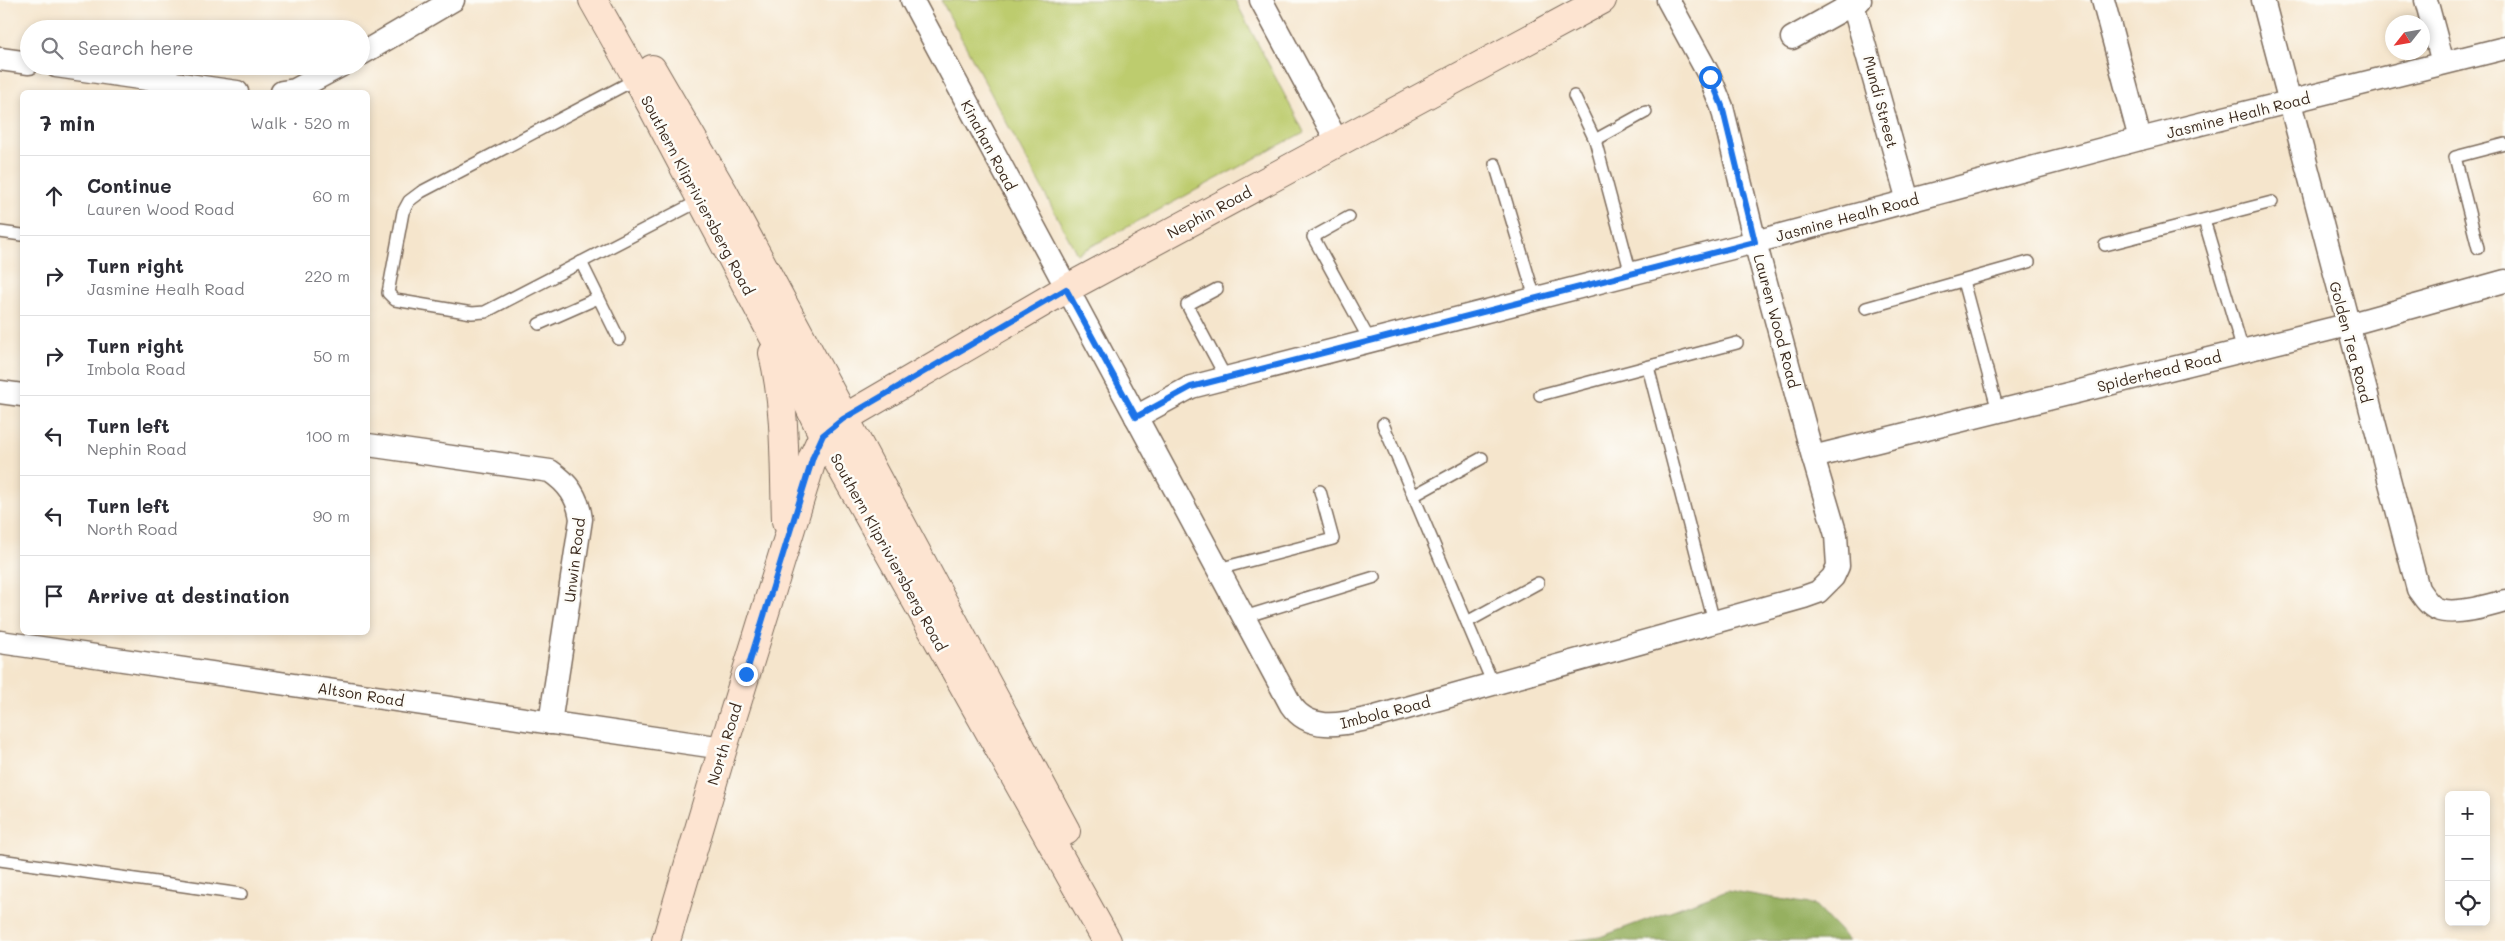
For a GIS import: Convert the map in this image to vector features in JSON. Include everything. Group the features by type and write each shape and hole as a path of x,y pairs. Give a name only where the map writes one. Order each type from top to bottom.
{"main road":[{"name":"Southern Klipriviersberg Road","path":"593,0 724,193 833,427 987,707 1107,941"},
{"name":"Southern Klipriviersberg Road","path":"615,0 645,74 701,200 799,385 833,427"},
{"name":"Nephin Road","path":"833,427 1066,289 1602,0"},
{"path":"761,314 770,340 782,402 787,538"},
{"name":"North Road","path":"666,941 723,748 813,457 833,427"},
{"name":"Southern Klipriviersberg Road","path":"987,707 1126,941"}],"street":[{"path":"370,49 453,0"},
{"name":"Kinahan Road","path":"912,0 1066,289"},
{"path":"1261,0 1338,143"},
{"name":"Lauren Wood Road","path":"1668,0 1717,91 1755,242 1813,457 1836,534"},
{"path":"2104,0 2140,139"},
{"name":"Golden Tea Road","path":"2263,0 2346,325 2418,589 2427,602 2438,610 2476,609 2505,601"},
{"path":"2426,0 2443,63"},
{"path":"1792,38 1857,2"},
{"name":"Mundi Street","path":"1857,2 1908,201"},
{"name":"Jasmine Healh Road","path":"1136,417 1191,387 1755,242 2140,139 2505,48"},
{"path":"0,59 20,62"},
{"path":"119,75 223,90"},
{"path":"295,90 323,75"},
{"name":"Spiderhead Road","path":"1813,457 2346,325 2505,281"},
{"name":"Imbola Road","path":"1066,289 1291,705 1299,714 1313,722 1336,726 1493,684 1818,592 1833,577 1838,566 1836,534"},
{"path":"0,392 20,395"},
{"name":"Unwin Road","path":"370,445 550,471 562,479 572,491 580,506 582,519 550,723"},
{"name":"Altson Road","path":"0,642 723,748"}],"lane":[{"path":"645,74 421,192 409,201 403,212 388,293 395,300 472,313 485,312 701,200"},
{"path":"1574,96 1595,140 1631,274"},
{"path":"1595,140 1646,112"},
{"path":"2478,248 2455,157 2505,144"},
{"path":"1495,164 1535,298"},
{"path":"2105,245 2272,202"},
{"path":"1349,217 1314,236 1370,341"},
{"path":"2204,220 2243,351"},
{"path":"0,232 20,235"},
{"path":"580,262 619,339"},
{"path":"1866,308 2029,262"},
{"path":"1963,280 1998,411"},
{"path":"1217,289 1187,305 1226,378"},
{"path":"540,324 598,298"},
{"path":"1540,395 1737,343"},
{"path":"1648,367 1714,622"},
{"path":"1383,424 1493,684"},
{"path":"1413,496 1482,458"},
{"path":"1218,569 1333,539 1320,491"},
{"path":"1244,617 1375,577"},
{"path":"1467,622 1538,583"},
{"path":"0,860 241,894"}],"green space":[{"path":"941,0 1235,0 1304,132 1077,254"},
{"path":"1727,890 1815,905 1849,941 1570,941 1600,937"}],"route":[{"path":"746,674 813,457 823,435 843,419 1066,289 1136,417 1191,387 1755,242 1722,106 1710,77"}]}
